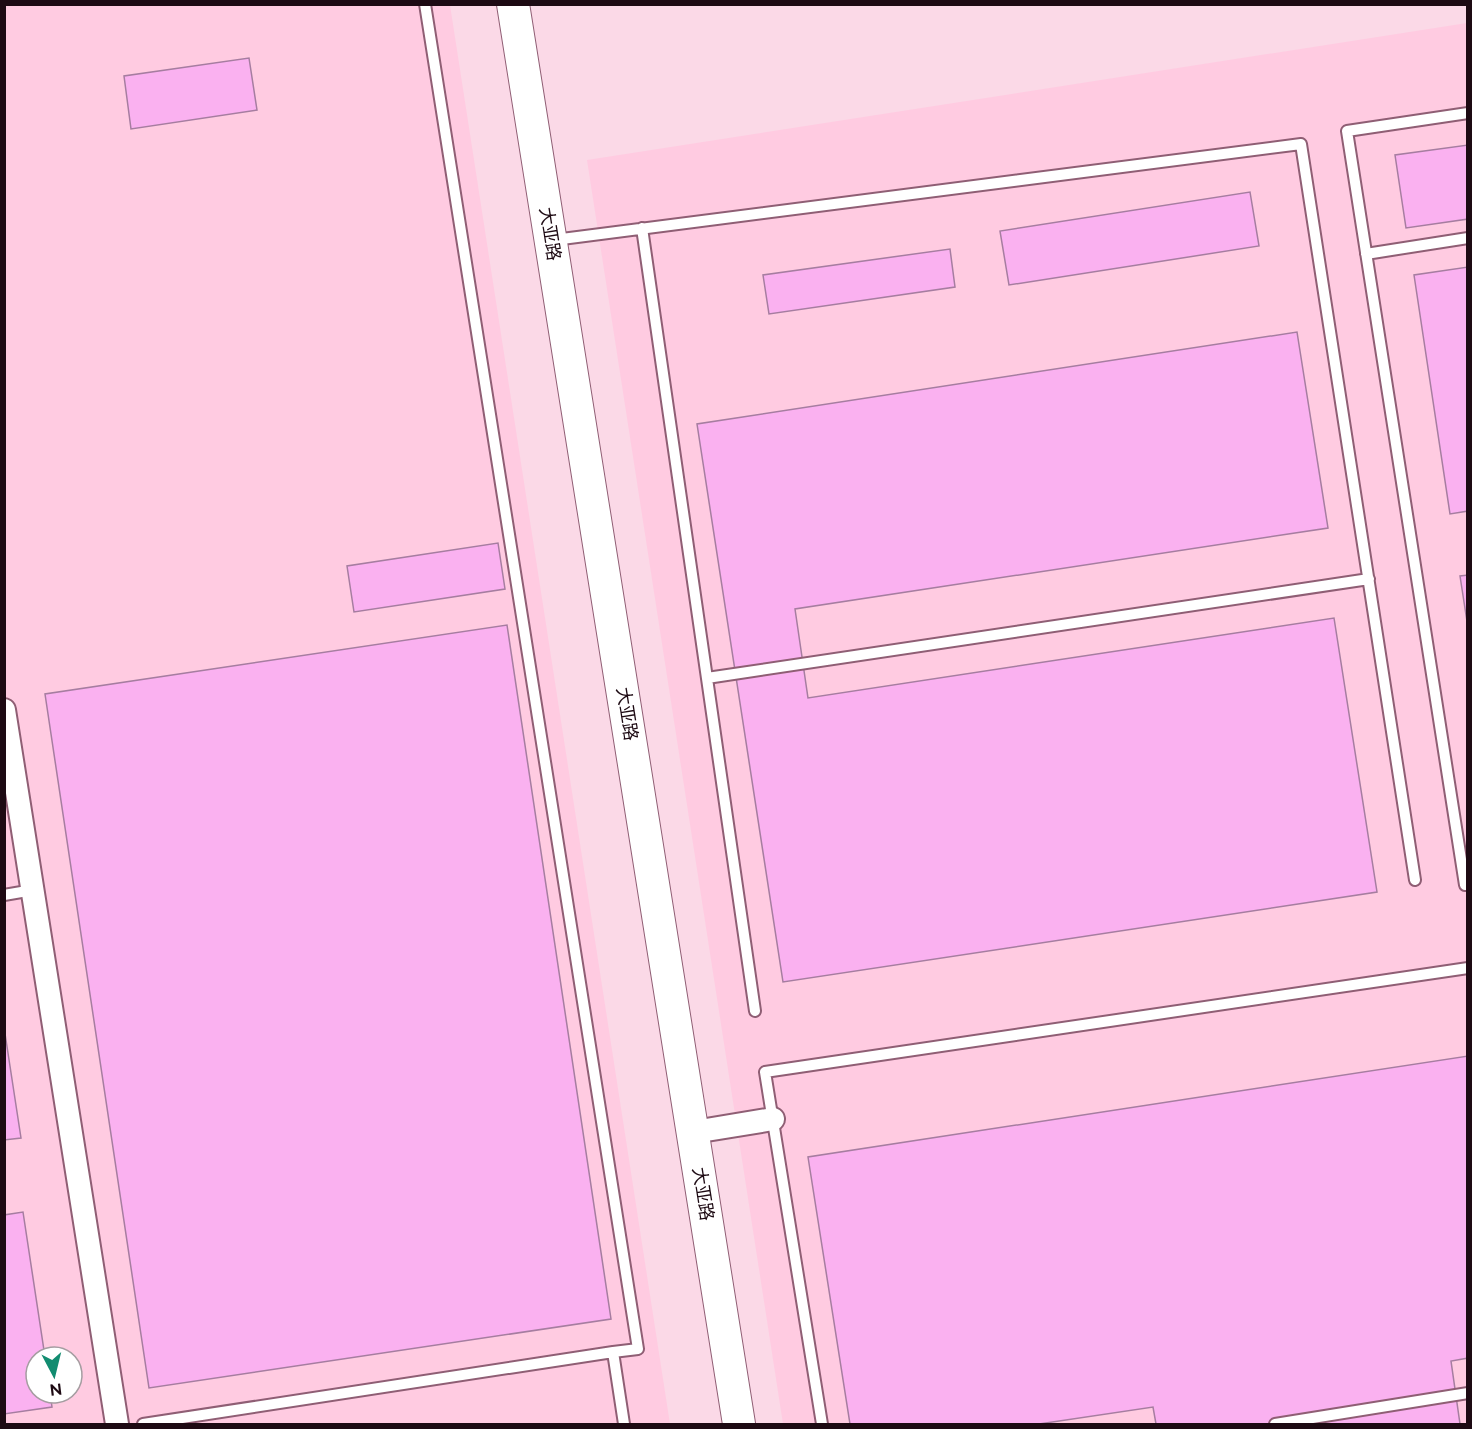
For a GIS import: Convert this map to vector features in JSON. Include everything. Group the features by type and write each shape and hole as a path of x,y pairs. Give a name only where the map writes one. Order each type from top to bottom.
{"street":[{"name":"大亚路","path":"513,4 739,1425"},
{"path":"4,710 117,1425"},
{"path":"694,1132 773,1119"}],"lane":[{"path":"142,1425 639,1348 425,4"},
{"path":"1465,885 1347,131 1467,113"},
{"path":"551,241 1301,144 1415,880"},
{"path":"642,228 755,1011"},
{"path":"1366,254 1467,238"},
{"path":"707,678 1369,579"},
{"path":"4,895 33,890"},
{"path":"822,1425 765,1072 1467,968"},
{"path":"613,1352 624,1425"},
{"path":"1275,1425 1467,1393"}],"shaded area":[{"path":"5,5 450,5 670,1424 5,1424"},
{"path":"1467,23 1467,1424 783,1424 587,160"}],"building":[{"path":"249,58 257,110 131,129 124,76"},
{"path":"1468,145 1468,219 1406,228 1395,155"},
{"path":"1250,192 1259,246 1009,285 1000,231"},
{"path":"950,249 955,287 769,314 763,275"},
{"path":"1468,267 1468,511 1450,514 1414,275"},
{"path":"1297,332 1328,528 795,609 808,698 1334,618 1377,892 783,982 697,424"},
{"path":"498,543 505,589 354,612 347,566"},
{"path":"1468,575 1468,628 1460,576"},
{"path":"507,625 611,1319 149,1388 45,694"},
{"path":"4,1027 21,1138 4,1140"},
{"path":"1468,1056 1468,1358 1451,1361 1460,1424 1156,1424 1153,1407 1039,1424 850,1424 808,1157"},
{"path":"23,1212 43,1345 24,1345 24,1405 52,1405 52,1407 4,1414 4,1215"}]}
